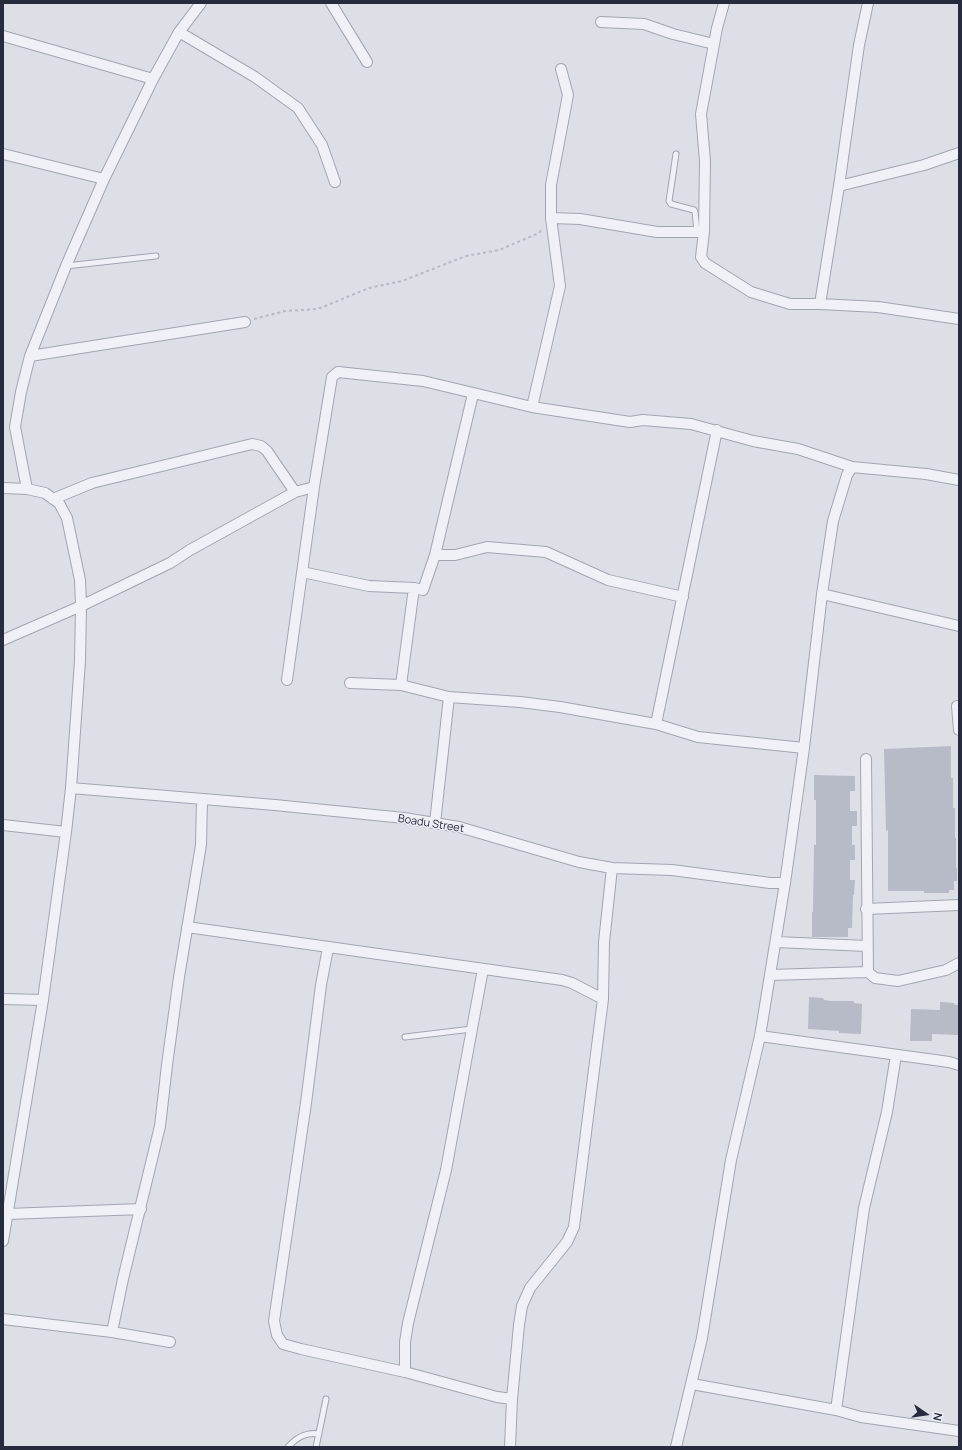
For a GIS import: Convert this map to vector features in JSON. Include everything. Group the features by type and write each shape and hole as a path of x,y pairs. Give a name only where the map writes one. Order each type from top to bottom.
{"street":[{"path":"27,489 15,427 21,392 30,356 66,266 104,179 153,79 179,32 201,3"},
{"path":"331,3 367,62"},
{"path":"724,3 700,114 705,161 700,232 701,257 705,263 718,273 750,292 790,304 878,307 959,320"},
{"path":"820,304 839,186 858,45 868,3"},
{"path":"601,22 644,24 673,34 714,44"},
{"path":"179,32 255,77 298,108 322,145 335,182"},
{"path":"3,36 153,79"},
{"path":"532,407 560,286 551,218 551,185 568,95 561,69"},
{"path":"839,186 924,165 959,153"},
{"path":"3,154 104,179"},
{"path":"551,218 580,220 657,232 700,232"},
{"path":"30,356 245,322"},
{"path":"287,680 314,487 332,377 338,372 423,381 532,407 630,422 643,420 691,424 753,441 798,449 852,467 926,474 959,480"},
{"path":"302,572 369,586 414,588 423,590 435,555 473,394"},
{"path":"656,724 717,430"},
{"path":"53,499 92,483 252,444 261,446 267,451 295,492"},
{"path":"676,1447 702,1338 731,1160 760,1036 785,883 804,748 822,594 833,521 847,476 852,467"},
{"path":"3,640 81,606 170,563 190,550 295,492 314,487"},
{"path":"3,488 27,489 45,493 59,503 67,518 80,580 81,606 80,661 71,788 66,832 43,1000 3,1241"},
{"path":"435,555 455,555 487,546 546,552 608,580 683,597"},
{"path":"401,685 414,588"},
{"path":"822,594 959,626"},
{"path":"350,683 401,685 449,697 520,702 560,707 656,724 698,737 804,748"},
{"path":"435,823 449,697"},
{"path":"957,706 959,730"},
{"path":"866,759 866,909 868,972"},
{"name":"Boadu Street","path":"71,788 374,815 435,823 459,827 579,862 612,868 672,870 785,883"},
{"path":"112,1332 123,1278 160,1126 168,1058 200,845 202,800"},
{"path":"3,826 66,832"},
{"path":"510,1447 518,1325 522,1306 530,1288 566,1242 574,1227 603,999 604,942 612,868"},
{"path":"866,909 959,905"},
{"path":"187,927 572,983 603,999"},
{"path":"776,942 867,946"},
{"path":"328,948 321,985 306,1103 274,1321 277,1335 283,1344 301,1349 405,1372 497,1397 512,1399"},
{"path":"770,975 868,972 875,978 898,981 946,970 959,963"},
{"path":"405,1372 405,1342 408,1323 446,1170 483,969"},
{"path":"3,999 43,1000"},
{"path":"760,1036 896,1056 949,1062 959,1065"},
{"path":"836,1410 864,1208 887,1112 896,1056"},
{"path":"8,1214 141,1209"},
{"path":"3,1319 112,1332 170,1342"},
{"path":"692,1384 836,1410 861,1417 959,1431"}],"lane":[{"path":"676,154 669,201 671,204 694,210 700,232"},
{"path":"66,266 156,256"},
{"path":"406,1037 472,1029"},
{"path":"316,1447 326,1399"},
{"path":"288,1447 299,1437 313,1433 319,1434"}],"path":[{"path":"245,322 285,311 318,309 370,288 402,281 466,256 499,250 538,233 551,218"}],"building":[{"path":"951,746 951,778 953,778 953,808 955,808 957,868 957,881 954,881 954,890 949,890 949,893 888,891 888,830 886,831 884,749"},
{"path":"814,775 855,776 855,791 850,791 850,811 857,811 857,826 852,826 852,845 855,845 855,860 850,860 850,880 855,880 852,928 848,928 848,937 812,937 814,845 816,845 816,800 814,800"},
{"path":"809,997 823,998 824,1000 831,1001 854,1001 854,1003 862,1004 861,1034 808,1029"},
{"path":"940,1002 959,1005 959,1035 932,1034 932,1041 910,1041 911,1009 940,1010"}]}
